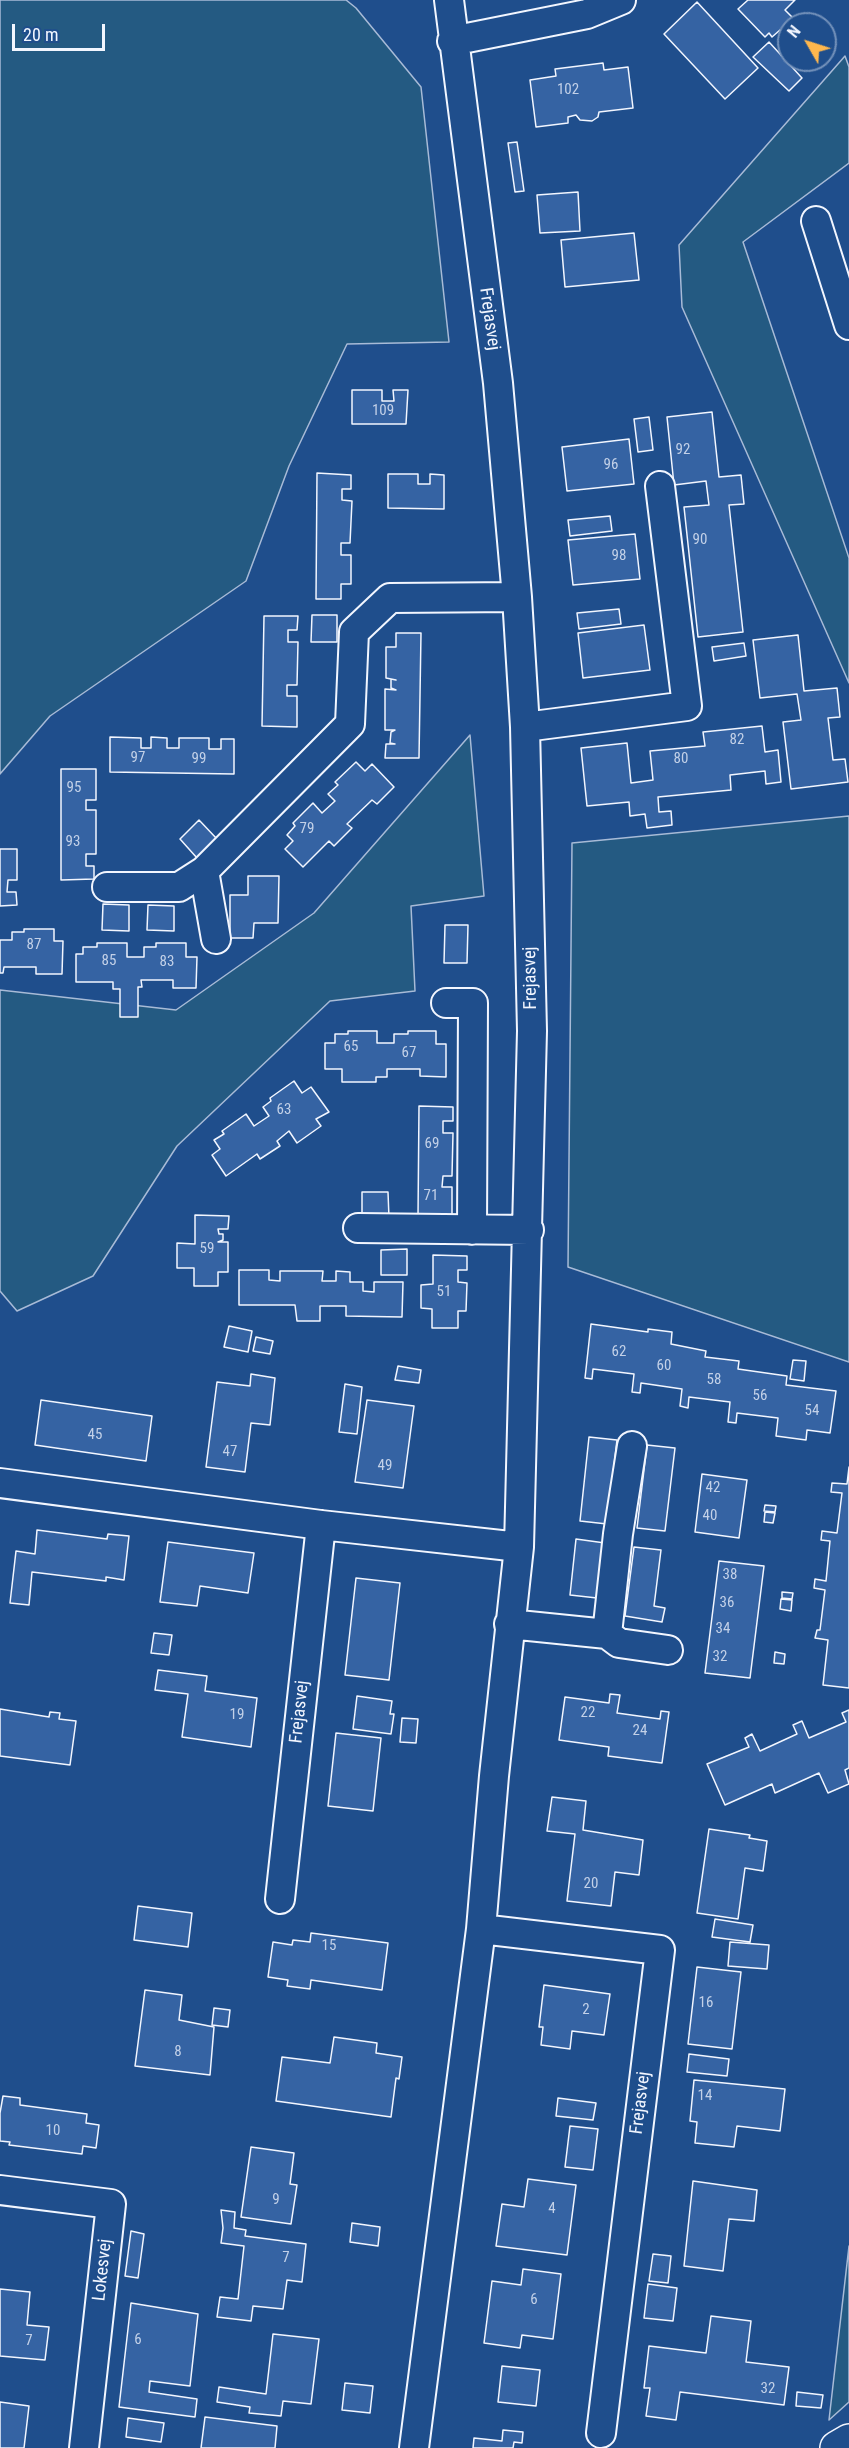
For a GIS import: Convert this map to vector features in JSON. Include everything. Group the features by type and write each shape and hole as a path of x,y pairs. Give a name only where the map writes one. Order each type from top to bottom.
{"street":[{"name":"Frejasvej","path":"414,2448 481,1929 509,1624 519,1547 529,1230 532,1031 525,727 517,597 498,383 452,41 449,0"},
{"path":"452,41 586,14 621,0"},
{"path":"816,221 849,325"},
{"path":"525,727 687,706 660,486"},
{"path":"107,887 179,887 204,871 350,724 354,632 390,598 517,597"},
{"path":"204,871 216,939"},
{"path":"446,1003 473,1003 472,1230"},
{"path":"358,1228 529,1230"},
{"path":"607,1634 618,1534 632,1446"},
{"path":"0,1483 321,1525 519,1547"},
{"name":"Frejasvej","path":"280,1899 321,1525"},
{"path":"509,1624 607,1634 619,1643 668,1650"},
{"name":"Frejasvej","path":"481,1929 660,1950 601,2433"},
{"name":"Lokesvej","path":"0,2190 111,2204 84,2448"},
{"path":"837,2448 849,2440"}],"shaded area":[{"path":"0,0 346,0 356,8 421,87 449,342 347,344 289,466 246,581 50,716 0,774"},
{"path":"845,56 849,67 849,163 743,242 849,558 849,683 682,307 679,245 831,72 837,72 837,65"},
{"path":"470,735 484,896 411,906 415,991 330,1001 177,1146 93,1276 17,1311 0,1291 0,990 176,1010 314,913"},
{"path":"849,816 849,1362 568,1267 572,843"},
{"path":"849,2246 849,2402 829,2420"}],"building":[{"path":"748,0 795,0 785,10 787,12 777,12 777,33 772,37 769,33 765,37 738,9"},
{"path":"697,2 758,68 725,99 664,34"},
{"path":"769,42 777,51 777,72 796,72 802,78 789,91 753,57"},
{"path":"603,63 604,70 628,67 633,108 599,112 598,117 592,121 580,120 576,115 568,117 568,123 536,127 530,80 556,76 555,69"},
{"path":"517,142 524,191 515,192 508,143"},
{"path":"578,192 580,231 540,233 537,195"},
{"path":"634,233 639,280 565,287 561,240"},
{"path":"352,390 382,390 382,401 394,401 393,390 408,390 406,424 352,424"},
{"path":"712,412 719,477 741,475 744,504 729,505 743,632 698,637 684,507 709,505 706,481 674,485 667,417"},
{"path":"649,417 653,450 638,452 634,419"},
{"path":"629,439 634,484 567,491 562,447"},
{"path":"317,473 351,475 351,489 342,489 342,500 352,501 350,543 341,543 341,555 351,555 351,584 341,584 341,599 316,599"},
{"path":"388,474 418,474 418,484 430,484 430,474 444,475 444,509 388,508"},
{"path":"610,516 612,531 570,536 568,520"},
{"path":"635,534 640,579 573,585 568,540"},
{"path":"619,609 621,624 579,629 577,613"},
{"path":"312,615 337,615 337,642 311,642"},
{"path":"264,616 298,616 297,630 288,630 288,642 298,642 297,685 287,685 287,696 297,696 297,727 262,726"},
{"path":"644,625 650,670 583,678 578,633"},
{"path":"396,633 421,633 419,758 385,758 386,744 395,744 390,743 391,732 395,730 385,730 385,689 396,690 391,688 391,679 386,678 386,647 396,647"},
{"path":"798,635 804,691 837,688 840,717 828,718 833,760 845,759 848,782 791,789 783,722 801,720 797,694 760,698 753,640"},
{"path":"744,643 746,656 714,661 712,647"},
{"path":"762,726 765,752 778,750 781,782 766,784 765,771 730,775 731,790 658,797 659,812 671,811 672,825 647,828 645,814 630,816 629,802 587,806 581,748 627,743 631,783 653,780 650,751 705,746 703,732"},
{"path":"110,737 141,738 141,748 151,748 151,737 167,738 167,748 179,748 179,738 209,738 209,749 221,749 221,739 234,739 234,774 110,772"},
{"path":"356,762 365,771 372,764 394,787 377,804 372,800 347,824 352,828 334,846 329,841 303,867 285,849 293,841 287,835 295,826 293,823 313,803 322,813 335,801 328,794 338,785 335,782"},
{"path":"61,769 96,769 96,800 86,800 86,810 96,810 96,854 86,854 86,866 94,866 94,879 61,880"},
{"path":"199,820 217,839 197,858 180,839"},
{"path":"0,849 17,849 17,880 8,880 7,892 16,892 17,905 0,906"},
{"path":"248,876 279,876 278,923 254,923 253,938 230,938 230,895 248,895"},
{"path":"103,904 129,905 129,931 102,930"},
{"path":"148,905 174,906 174,931 147,930"},
{"path":"445,925 468,925 467,963 444,963"},
{"path":"24,929 54,929 54,941 63,941 62,974 36,974 36,967 4,967 3,973 0,973 0,940 12,940 12,932 24,932"},
{"path":"97,943 127,943 127,957 144,957 144,947 156,947 156,943 186,943 186,957 197,957 196,988 173,988 173,980 141,980 142,987 138,987 138,1017 120,1017 120,989 113,989 113,982 76,982 76,954 83,954 83,947 97,947"},
{"path":"348,1031 377,1031 377,1043 394,1043 394,1034 408,1034 408,1031 436,1031 436,1044 446,1044 446,1077 420,1076 420,1069 387,1069 387,1077 376,1077 376,1082 342,1082 342,1069 325,1069 325,1043 335,1043 335,1034 348,1034"},
{"path":"294,1081 302,1093 311,1087 329,1112 316,1119 321,1126 297,1143 289,1131 277,1141 280,1146 260,1159 257,1154 226,1176 212,1155 220,1149 214,1140 224,1134 222,1131 246,1114 254,1126 269,1116 263,1107 271,1101 270,1098"},
{"path":"419,1106 453,1107 453,1121 443,1121 443,1133 453,1133 452,1176 443,1176 442,1187 452,1187 452,1218 418,1217"},
{"path":"362,1192 388,1192 389,1218 362,1217"},
{"path":"195,1215 229,1216 228,1229 218,1229 219,1234 223,1234 223,1240 218,1242 228,1242 228,1272 218,1272 218,1286 194,1286 194,1268 177,1268 177,1243 195,1244"},
{"path":"407,1249 407,1275 381,1275 381,1250"},
{"path":"433,1255 467,1256 467,1270 458,1270 458,1282 467,1283 466,1311 458,1311 458,1328 432,1328 432,1309 421,1308 421,1285 433,1284"},
{"path":"239,1270 269,1270 269,1280 280,1281 280,1271 323,1271 322,1281 336,1281 336,1271 350,1272 350,1282 363,1282 363,1291 374,1292 374,1282 403,1282 402,1317 346,1316 346,1306 320,1306 320,1321 297,1321 295,1305 239,1305"},
{"path":"591,1324 648,1332 648,1329 672,1332 671,1344 706,1351 705,1357 739,1361 738,1369 787,1376 786,1385 836,1391 830,1433 807,1430 806,1440 776,1436 778,1418 737,1413 736,1423 728,1422 730,1402 689,1397 688,1408 680,1406 682,1389 641,1383 640,1393 632,1392 634,1374 593,1369 592,1379 585,1378"},
{"path":"229,1326 252,1331 248,1352 224,1347"},
{"path":"256,1337 273,1341 270,1354 253,1351"},
{"path":"793,1360 806,1361 804,1381 790,1379"},
{"path":"398,1366 421,1370 419,1383 395,1380"},
{"path":"251,1374 275,1378 270,1425 251,1423 245,1472 206,1467 217,1382 250,1386"},
{"path":"345,1384 362,1387 357,1434 339,1432"},
{"path":"41,1400 152,1416 146,1461 35,1445"},
{"path":"367,1400 414,1406 403,1488 355,1482"},
{"path":"589,1437 617,1440 607,1524 580,1521"},
{"path":"647,1445 675,1448 665,1531 637,1528"},
{"path":"849,1467 849,1688 823,1685 828,1640 815,1638 817,1630 820,1630 825,1590 814,1588 815,1579 826,1581 830,1541 821,1540 822,1531 837,1533 842,1493 831,1492 832,1483 847,1484"},
{"path":"702,1474 747,1480 739,1538 695,1532"},
{"path":"765,1505 776,1506 775,1512 764,1511"},
{"path":"765,1512 775,1513 773,1523 764,1522"},
{"path":"37,1530 107,1539 108,1534 129,1536 124,1580 106,1577 106,1581 32,1572 29,1605 10,1603 16,1551 35,1554"},
{"path":"576,1539 605,1543 597,1598 570,1595"},
{"path":"168,1542 254,1553 248,1593 200,1586 197,1606 160,1602"},
{"path":"634,1547 661,1550 654,1606 665,1608 662,1622 625,1616"},
{"path":"719,1561 764,1566 750,1678 705,1673"},
{"path":"356,1578 400,1583 389,1680 345,1675"},
{"path":"782,1592 793,1593 792,1599 782,1598"},
{"path":"781,1599 792,1600 791,1611 780,1609"},
{"path":"154,1633 172,1635 169,1655 151,1653"},
{"path":"775,1652 785,1654 784,1664 774,1663"},
{"path":"158,1670 207,1676 205,1691 257,1698 251,1747 182,1737 188,1694 155,1690"},
{"path":"610,1694 620,1695 617,1713 660,1719 661,1711 669,1712 662,1763 608,1756 609,1747 559,1740 565,1697 609,1703"},
{"path":"357,1696 392,1701 390,1714 394,1714 391,1734 353,1729"},
{"path":"0,1709 49,1717 50,1712 60,1713 59,1719 76,1721 70,1765 0,1756"},
{"path":"849,1710 849,1768 845,1770 849,1784 828,1793 819,1773 775,1793 772,1784 725,1805 707,1764 749,1747 745,1738 752,1734 760,1751 797,1734 793,1725 802,1721 809,1738 846,1722 842,1713"},
{"path":"402,1718 418,1719 416,1743 400,1742"},
{"path":"336,1733 381,1738 373,1811 328,1806"},
{"path":"552,1797 586,1801 583,1830 643,1840 639,1875 615,1872 611,1906 567,1901 575,1834 547,1831"},
{"path":"709,1829 750,1835 749,1838 767,1841 763,1871 745,1868 738,1919 697,1913"},
{"path":"138,1906 192,1913 188,1947 134,1940"},
{"path":"715,1919 753,1925 750,1942 712,1937"},
{"path":"311,1933 388,1943 382,1990 311,1980 310,1989 287,1986 288,1980 268,1977 273,1942 292,1945 293,1940 310,1942"},
{"path":"730,1942 769,1945 767,1969 728,1966"},
{"path":"697,1967 741,1972 732,2049 688,2044"},
{"path":"544,1985 610,1994 604,2035 572,2031 570,2049 541,2045 543,2027 539,2027"},
{"path":"145,1990 182,1995 179,2020 214,2027 210,2075 135,2066"},
{"path":"214,2008 230,2010 228,2027 212,2025"},
{"path":"334,2037 377,2043 376,2053 402,2057 399,2079 396,2078 391,2117 276,2101 282,2057 330,2063"},
{"path":"689,2054 729,2059 727,2076 687,2072"},
{"path":"694,2080 785,2089 780,2131 737,2126 734,2147 695,2143 697,2122 690,2121"},
{"path":"3,2096 20,2098 20,2105 87,2114 86,2123 99,2125 96,2148 83,2146 82,2154 9,2145 10,2142 0,2141 0,2113"},
{"path":"558,2098 596,2103 593,2120 556,2116"},
{"path":"570,2126 598,2129 593,2170 565,2167"},
{"path":"251,2147 294,2153 290,2184 297,2185 291,2224 241,2217"},
{"path":"528,2179 576,2185 567,2255 496,2246 502,2204 524,2207"},
{"path":"693,2181 757,2190 754,2221 729,2219 723,2271 684,2266"},
{"path":"221,2210 235,2212 234,2228 246,2230 245,2236 306,2244 302,2282 287,2280 283,2309 253,2306 251,2321 217,2317 220,2297 238,2299 244,2246 221,2243 223,2228"},
{"path":"352,2223 380,2227 378,2246 350,2242"},
{"path":"131,2231 144,2234 138,2278 125,2276"},
{"path":"653,2254 671,2256 668,2283 649,2281"},
{"path":"523,2269 561,2274 553,2339 522,2335 520,2348 484,2343 492,2281 521,2285"},
{"path":"648,2284 677,2288 673,2321 644,2318"},
{"path":"0,2289 30,2292 27,2325 49,2327 45,2360 0,2356"},
{"path":"131,2303 198,2314 190,2386 150,2381 149,2392 197,2399 195,2417 119,2407"},
{"path":"711,2316 751,2321 746,2362 789,2367 784,2405 680,2392 676,2420 646,2416 650,2388 644,2388 649,2346 706,2353"},
{"path":"273,2334 319,2339 311,2404 283,2401 281,2416 249,2413 250,2407 217,2402 219,2387 266,2394"},
{"path":"502,2366 540,2370 536,2406 498,2402"},
{"path":"345,2383 373,2386 370,2413 342,2410"},
{"path":"797,2392 823,2395 821,2408 796,2406"},
{"path":"0,2402 29,2406 24,2448 0,2448"},
{"path":"205,2417 277,2426 275,2448 201,2448"},
{"path":"128,2418 164,2423 161,2442 126,2437"},
{"path":"503,2430 523,2432 522,2443 514,2442 513,2448 473,2448 474,2438 502,2441"}]}
